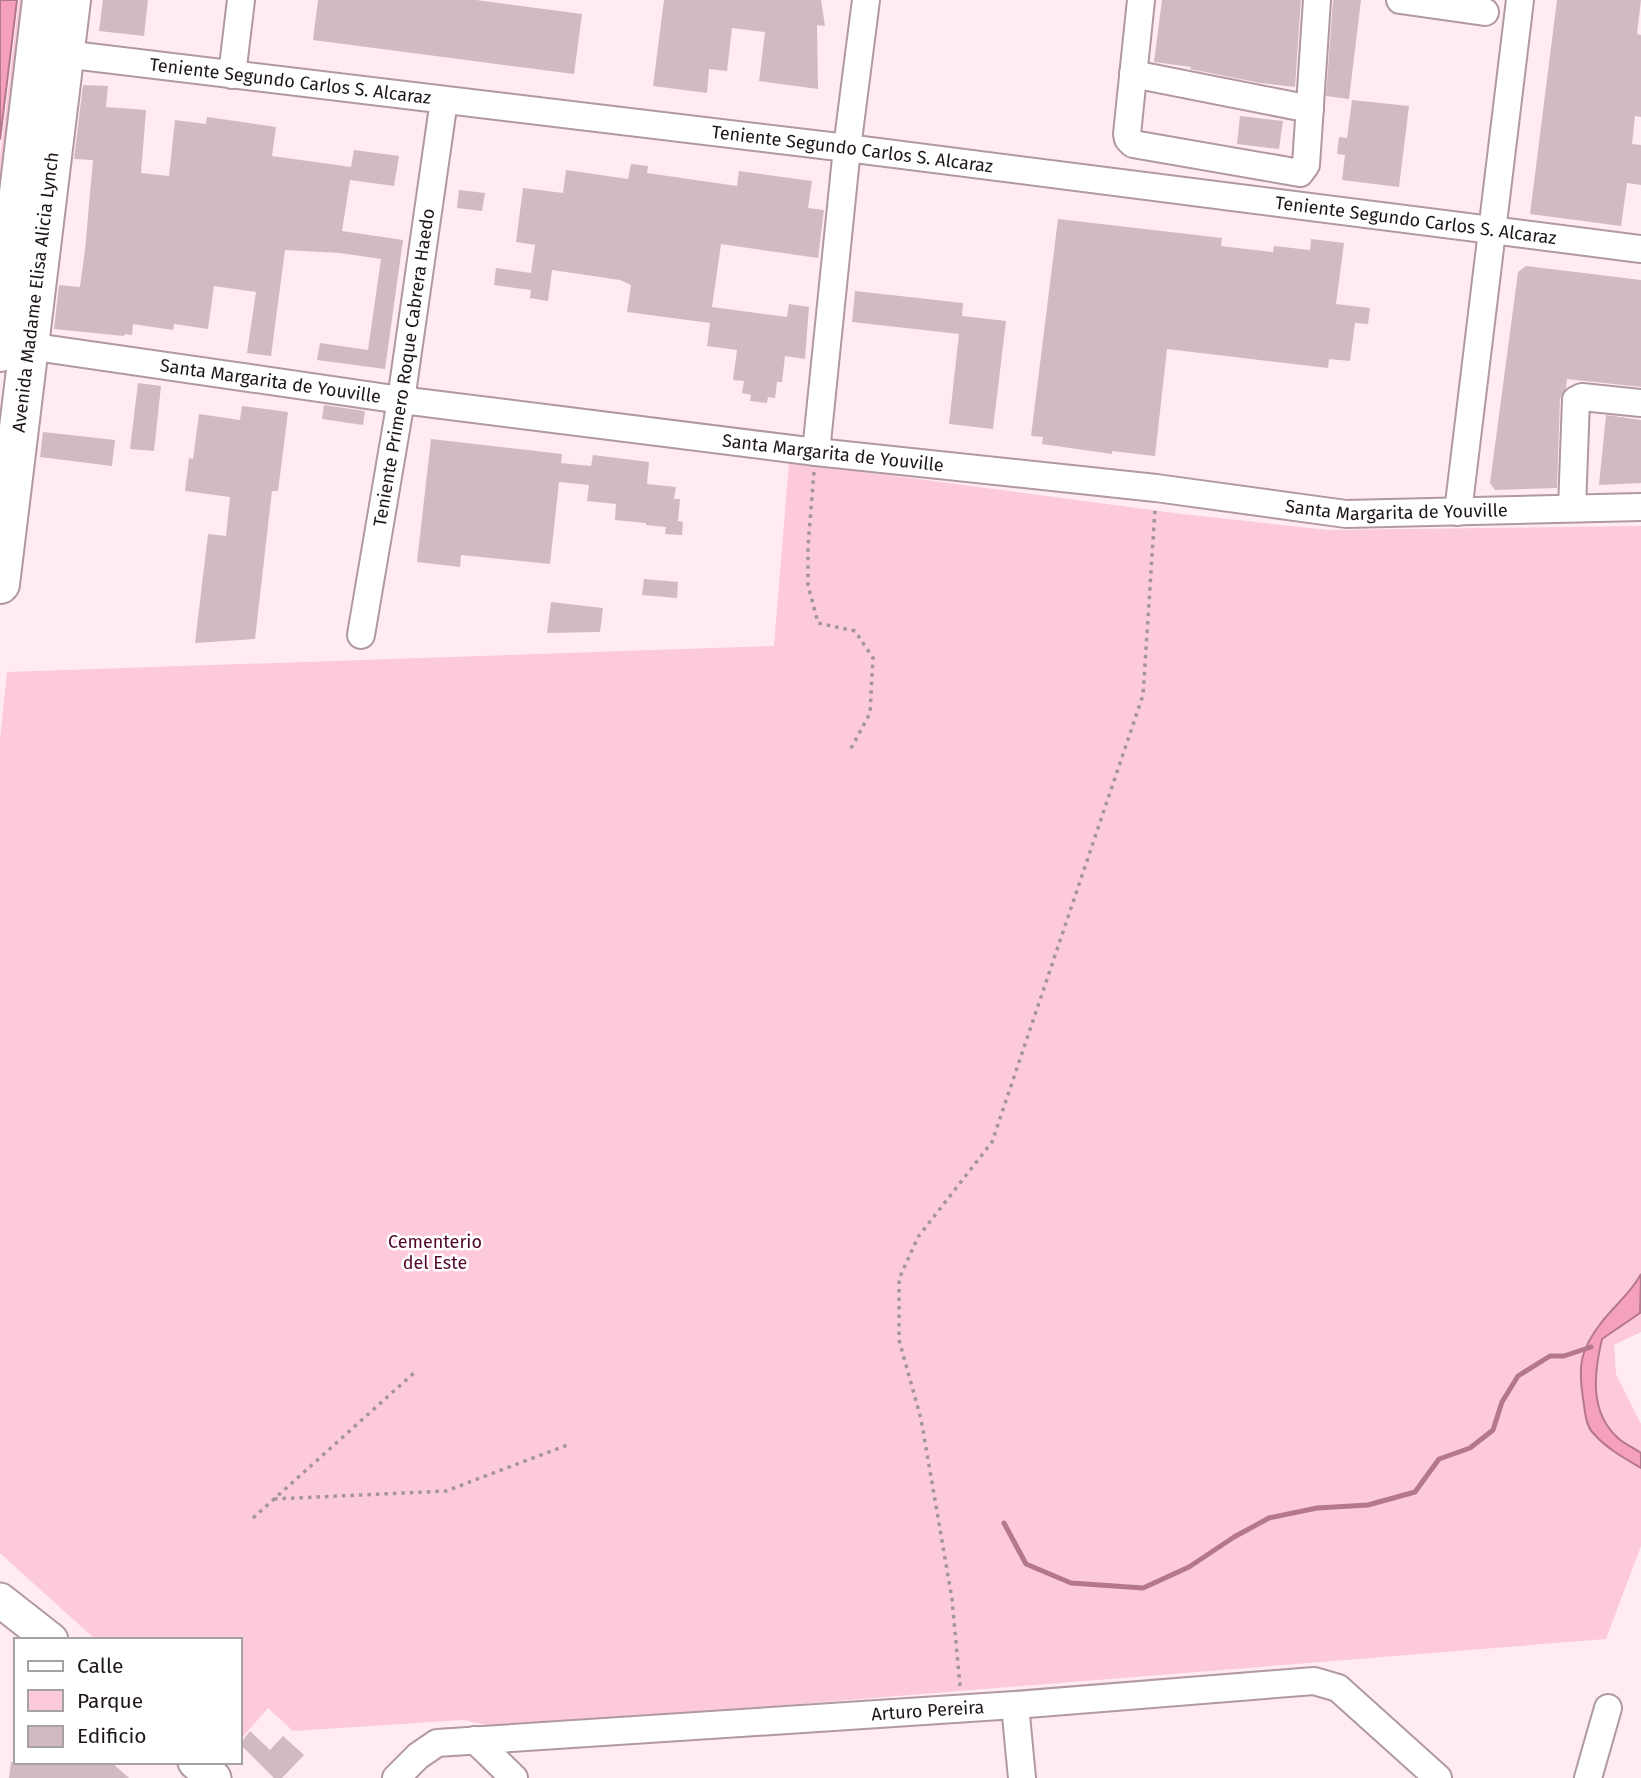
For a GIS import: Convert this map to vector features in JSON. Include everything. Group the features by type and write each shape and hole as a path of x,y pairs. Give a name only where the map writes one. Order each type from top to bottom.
{"highway":[{"name":"Avenida Madame Elisa Alicia Lynch","path":"0,584 14,349 43,0"},
{"name":"Avenida Madame Elisa Alicia Lynch","path":"14,349 71,0"}],"main road":[{"path":"0,1585 45,1635"},
{"path":"0,1600 45,1635"},
{"path":"197,1764 214,1778"}],"street":[{"path":"232,75 240,0"},
{"path":"815,461 847,148 866,0"},
{"path":"1140,0 1128,139 1133,144 1300,173 1306,164 1317,0"},
{"path":"1400,0 1485,12"},
{"path":"1458,512 1520,0"},
{"name":"Teniente Segundo Carlos S. Alcaraz","path":"64,54 847,148 1641,249"},
{"path":"1133,74 1310,109"},
{"name":"Teniente Primero Roque Cabrera Haedo","path":"361,635 401,400 444,100"},
{"name":"Santa Margarita de Youville","path":"14,349 401,400 815,461 1156,488 1346,513 1641,507"},
{"path":"1572,508 1576,400 1582,397 1641,403"},
{"name":"Arturo Pereira","path":"396,1778 418,1756 437,1743 1015,1705 1314,1681 1338,1688 1438,1778"},
{"path":"1015,1705 1022,1778"},
{"path":"1588,1778 1608,1708"},
{"path":"475,1740 514,1778"}],"path":[{"path":"815,461 808,547 808,585 818,623 855,631 873,658 870,713 849,752"},
{"path":"962,1708 952,1599 921,1419 899,1340 899,1279 918,1237 992,1142 1143,695 1155,510"},
{"path":"253,1518 415,1372"},
{"path":"274,1499 446,1491 570,1444"}],"green space":[{"path":"19,0 31,0 0,251 0,158"},
{"name":"Cementerio del Este","path":"789,462 1182,514 1328,530 1641,526 1641,1332 1614,1345 1616,1374 1641,1424 1641,1546 1606,1639 501,1728 463,1720 293,1731 268,1708 242,1738 242,1638 94,1638 0,1553 0,739 7,672 774,646"}],"shaded area":[{"path":"0,0 17,0 0,140"},
{"path":"1641,1274 1640,1313 1602,1339 1596,1392 1602,1416 1609,1428 1623,1442 1641,1453 1641,1468 1609,1448 1590,1429 1581,1387 1581,1367 1585,1350 1601,1323"}],"building":[{"path":"103,0 148,0 144,36 99,31"},
{"path":"318,0 476,0 582,14 574,74 313,40"},
{"path":"664,0 821,0 825,26 817,25 818,89 759,81 765,32 732,28 727,71 709,69 707,93 653,86"},
{"path":"1162,0 1301,0 1295,87 1260,83 1190,69 1191,67 1154,62"},
{"path":"1333,0 1361,0 1349,99 1326,96"},
{"path":"1557,0 1641,0 1637,34 1641,35 1641,117 1635,116 1632,144 1641,145 1641,185 1627,183 1621,226 1530,214"},
{"path":"83,85 108,86 106,107 146,110 141,173 169,176 175,120 206,124 207,117 276,127 272,156 351,167 354,150 399,156 394,186 350,180 342,231 403,240 385,369 317,360 320,343 368,350 381,259 340,253 285,250 271,356 247,353 256,292 214,286 208,329 174,324 173,330 133,324 132,335 124,336 54,329 59,285 80,287 85,250 93,160 74,159"},
{"path":"1352,100 1409,106 1399,187 1342,180 1345,155 1337,154 1339,137 1347,138"},
{"path":"1240,116 1283,121 1279,149 1237,144"},
{"path":"631,164 648,166 647,173 737,186 739,171 812,181 808,208 824,210 818,258 721,244 712,307 787,317 789,304 809,307 805,359 785,356 782,382 777,382 775,398 768,397 767,403 750,401 751,395 742,393 744,381 733,380 737,350 707,346 710,323 627,312 631,285 620,280 552,270 548,301 530,298 531,290 494,285 496,268 531,273 535,245 516,242 523,188 563,193 566,170 628,179"},
{"path":"459,190 485,193 482,211 457,208"},
{"path":"1058,219 1222,238 1221,246 1273,252 1274,246 1310,250 1311,239 1344,243 1336,304 1370,308 1368,324 1355,323 1350,361 1329,359 1328,368 1167,349 1155,456 1112,451 1112,454 1042,444 1043,437 1031,436"},
{"path":"1526,266 1641,280 1641,387 1567,379 1560,399 1557,488 1495,490 1490,483 1518,272"},
{"path":"855,291 963,303 962,316 1006,321 993,429 949,424 959,334 852,322"},
{"path":"138,383 161,386 154,451 130,449"},
{"path":"324,405 365,411 363,425 322,419"},
{"path":"242,406 288,412 278,491 272,491 255,639 195,643 208,534 226,536 230,497 185,491 189,458 193,459 199,414 240,420"},
{"path":"1606,415 1641,420 1641,483 1599,485"},
{"path":"43,432 115,440 112,466 40,457"},
{"path":"431,439 562,454 561,463 591,466 593,455 649,462 647,484 676,487 674,499 680,499 678,521 683,522 682,535 665,534 666,527 615,520 616,504 587,501 589,485 559,482 550,564 461,555 460,567 417,562"},
{"path":"644,579 678,582 677,598 642,595"},
{"path":"551,602 603,608 600,632 547,633"},
{"path":"250,1731 270,1750 283,1736 304,1755 282,1778 274,1778 242,1746 242,1741"},
{"path":"11,1762 14,1762 113,1764 129,1778 9,1778"}],"waterway":[{"path":"1004,1523 1026,1564 1071,1583 1143,1588 1189,1567 1269,1518 1317,1508 1368,1505 1415,1492 1439,1459 1470,1448 1493,1430 1502,1402 1518,1376 1550,1356 1564,1356 1591,1347"}]}
